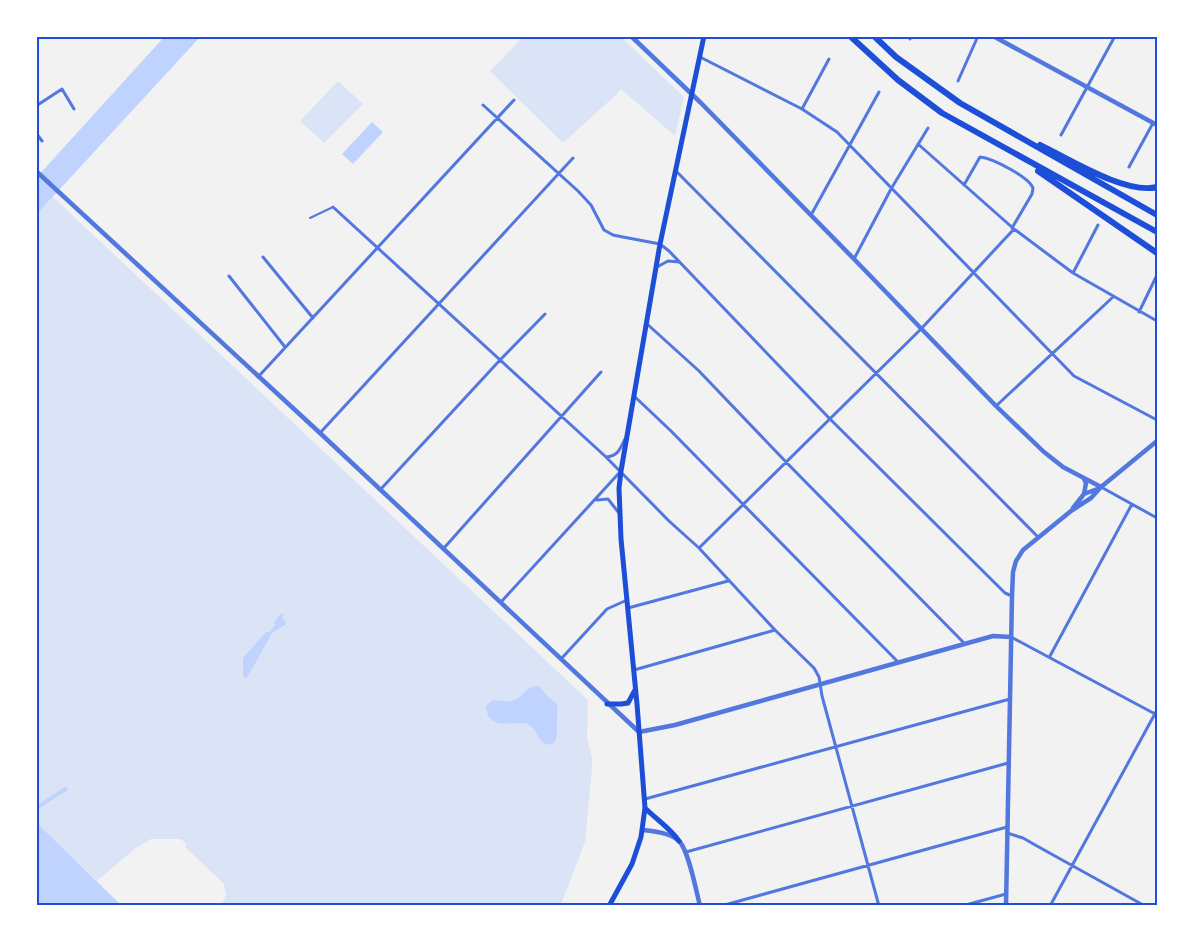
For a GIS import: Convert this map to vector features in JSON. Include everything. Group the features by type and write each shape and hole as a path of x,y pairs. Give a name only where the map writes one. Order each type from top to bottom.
{"highway":[{"path":"850,36 874,59 921,98 963,125 1157,232"},
{"path":"874,36 896,57 960,103 1157,215"},
{"path":"998,126 1113,180 1137,188 1157,187"},
{"path":"1012,153 1157,253"}],"main road":[{"path":"609,906 632,864 643,830 645,808 619,513 621,471 660,244 704,36"},
{"path":"607,704 628,703 636,689"},
{"path":"645,808 674,834 679,841"}],"street":[{"path":"631,36 854,258 996,406 1044,452 1063,466 1157,518"},
{"path":"958,81 978,36"},
{"path":"994,36 1155,124 1129,167"},
{"path":"1061,135 1115,36"},
{"path":"700,58 802,109 837,132 1074,376 1157,420"},
{"path":"802,109 828,59"},
{"path":"36,106 62,89 74,109"},
{"path":"811,215 879,92"},
{"path":"258,377 514,100"},
{"path":"483,105 558,175 578,191 590,205 604,230 623,237 660,244 829,418 1004,593 1012,596"},
{"path":"854,258 891,189 928,128"},
{"path":"36,133 42,140"},
{"path":"918,144 1013,228 1073,273 1157,321"},
{"path":"699,548 829,418 876,374 973,274 1013,228 1032,194 1032,186 1027,179 980,157 964,185"},
{"path":"320,433 573,158"},
{"path":"676,171 1038,537"},
{"path":"37,172 444,548 607,704 639,732 675,725 993,636 1011,637 1050,656 1156,714"},
{"path":"333,207 621,471 669,521 699,548 774,630 814,668 819,677 822,696 851,807 879,906"},
{"path":"1073,273 1098,225"},
{"path":"263,257 313,318"},
{"path":"656,267 668,261 679,262"},
{"path":"1139,312 1157,275"},
{"path":"229,276 285,347"},
{"path":"996,406 1113,297"},
{"path":"380,490 500,360 546,314"},
{"path":"646,323 699,371 965,644"},
{"path":"444,548 601,372"},
{"path":"633,396 671,431 898,662"},
{"path":"606,457 614,456 618,453 627,435"},
{"path":"1006,906 1012,572 1016,561 1024,550 1038,537 1091,498 1101,487 1157,442"},
{"path":"500,603 621,471"},
{"path":"1071,511 1084,494 1086,483 1083,477"},
{"path":"1084,494 1101,487"},
{"path":"596,500 608,499 619,513"},
{"path":"1050,656 1132,504"},
{"path":"628,608 728,581"},
{"path":"560,659 607,609 627,600"},
{"path":"634,670 774,630"},
{"path":"645,799 1010,699"},
{"path":"1050,906 1157,710"},
{"path":"686,852 1008,763"},
{"path":"721,906 1008,827"},
{"path":"643,830 669,835 679,841 686,852 700,906"},
{"path":"1007,833 1023,838 1146,906"},
{"path":"962,906 1006,894"}],"lane":[{"path":"310,218 333,207"}],"shaded area":[{"path":"524,36 620,36 684,97 675,136 621,89 563,143 490,71"},
{"path":"338,81 363,104 324,143 300,121"},
{"path":"53,197 588,700 587,738 592,758 592,769 585,842 562,902 563,906 221,906 226,895 224,884 185,847 187,845 181,839 151,839 136,848 97,881 36,822 36,215"}],"water":[{"path":"165,36 201,36 36,215 36,178"},
{"path":"372,122 383,132 353,164 342,154"},
{"path":"281,614 284,614 282,617 286,624 272,633 247,678 243,677 243,658 266,632 270,632 275,624 274,622"},
{"path":"537,686 557,704 557,734 555,742 552,744 542,742 533,728 526,723 506,724 495,722 488,714 486,707 488,703 494,700 512,701 530,688"},
{"path":"66,786 68,790 38,809 36,813 36,806"},
{"path":"36,822 122,906 36,905"}]}
